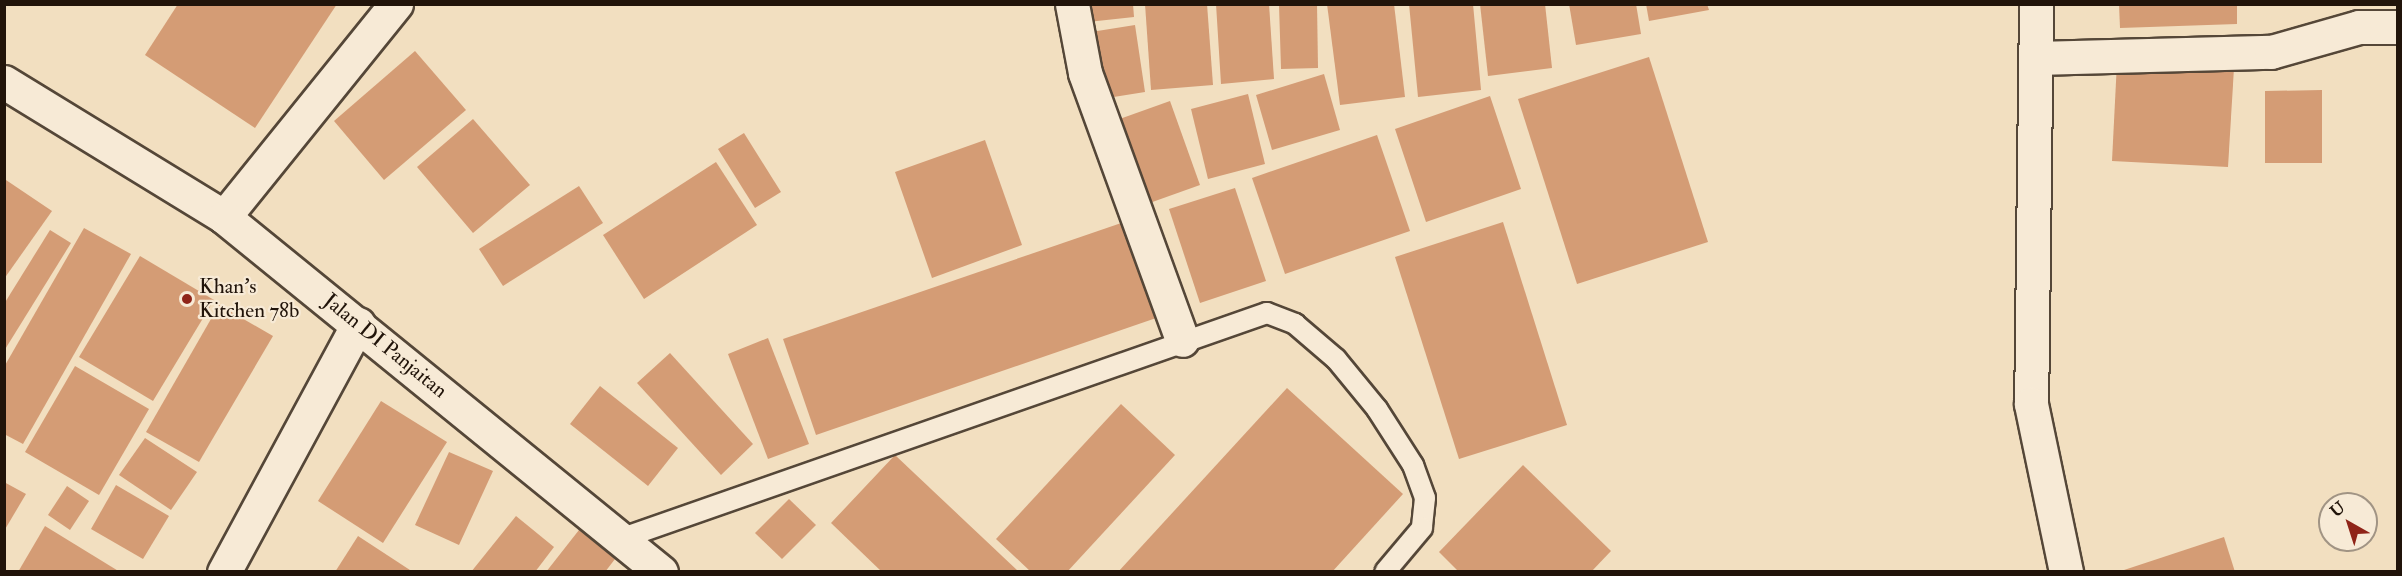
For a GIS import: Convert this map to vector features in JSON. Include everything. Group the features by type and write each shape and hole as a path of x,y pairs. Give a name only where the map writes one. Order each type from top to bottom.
{"street":[{"path":"224,217 396,4"},
{"path":"1072,4 1085,73 1182,340"},
{"path":"2036,4 2031,404 2066,572"},
{"path":"2036,58 2271,52 2359,27 2397,27"},
{"name":"Jalan DI Panjaitan","path":"4,82 224,217 623,538 661,572"},
{"path":"224,572 358,324"}],"lane":[{"path":"623,538 1182,340 1267,313 1295,324 1336,359 1377,409 1407,456 1425,498 1422,528 1385,572"}],"building":[{"path":"178,4 337,4 255,128 145,55"},
{"path":"1086,4 1133,4 1134,17 1088,22"},
{"path":"1145,4 1207,4 1213,85 1151,90"},
{"path":"1216,4 1269,4 1274,79 1221,84"},
{"path":"1279,4 1317,4 1318,68 1281,69"},
{"path":"1327,4 1394,4 1405,97 1340,105"},
{"path":"1409,4 1473,4 1481,90 1418,97"},
{"path":"1480,4 1545,4 1552,68 1488,76"},
{"path":"1569,4 1636,4 1641,34 1576,45"},
{"path":"1646,4 1707,4 1709,10 1649,21"},
{"path":"2119,4 2237,4 2237,24 2120,28"},
{"path":"1135,25 1145,92 1101,99 1091,32"},
{"path":"415,51 466,110 384,180 334,121"},
{"path":"1649,57 1708,242 1577,284 1518,99"},
{"path":"2117,62 2234,68 2228,167 2112,161"},
{"path":"1324,74 1340,130 1272,150 1256,95"},
{"path":"2322,90 2322,163 2265,163 2265,91"},
{"path":"1248,94 1265,164 1208,179 1191,109"},
{"path":"1490,96 1521,189 1426,222 1395,129"},
{"path":"1170,101 1200,185 1144,205 1114,121"},
{"path":"473,119 530,185 473,233 417,167"},
{"path":"744,133 781,192 755,208 718,149"},
{"path":"1377,135 1410,231 1285,274 1252,178"},
{"path":"985,140 1022,245 932,278 895,172"},
{"path":"716,162 757,225 644,299 603,235"},
{"path":"6,180 52,211 4,279 4,182"},
{"path":"579,186 603,223 503,286 479,249"},
{"path":"1235,188 1266,281 1200,303 1169,209"},
{"path":"1130,220 1162,316 816,435 783,339"},
{"path":"1503,222 1567,425 1459,459 1395,257"},
{"path":"84,228 131,254 23,444 4,434 4,367"},
{"path":"50,230 71,243 4,351 4,304"},
{"path":"140,256 214,300 153,401 79,357"},
{"path":"219,305 273,336 199,462 146,432"},
{"path":"768,338 809,444 768,459 728,354"},
{"path":"670,353 753,444 721,475 637,383"},
{"path":"75,366 149,409 99,495 25,452"},
{"path":"600,386 678,448 648,486 570,424"},
{"path":"1287,388 1403,494 1332,572 1118,572"},
{"path":"381,401 447,442 383,543 318,501"},
{"path":"1121,404 1175,455 1067,572 1031,572 996,539"},
{"path":"145,438 197,472 171,510 119,475"},
{"path":"449,452 493,471 459,545 415,525"},
{"path":"895,455 1019,572 882,572 831,523"},
{"path":"1523,465 1611,551 1591,572 1459,572 1439,552"},
{"path":"4,482 26,494 4,531"},
{"path":"116,485 169,516 143,559 91,529"},
{"path":"67,486 89,501 70,530 48,515"},
{"path":"789,499 816,525 782,559 755,533"},
{"path":"516,516 554,547 535,572 471,572"},
{"path":"45,526 120,572 18,572"},
{"path":"579,530 615,559 605,572 546,572"},
{"path":"358,536 413,572 335,572"},
{"path":"2224,537 2235,572 2121,572 2121,571"}],"place":[{"name":"Khan's Kitchen 78b","path":"187,299"}]}
